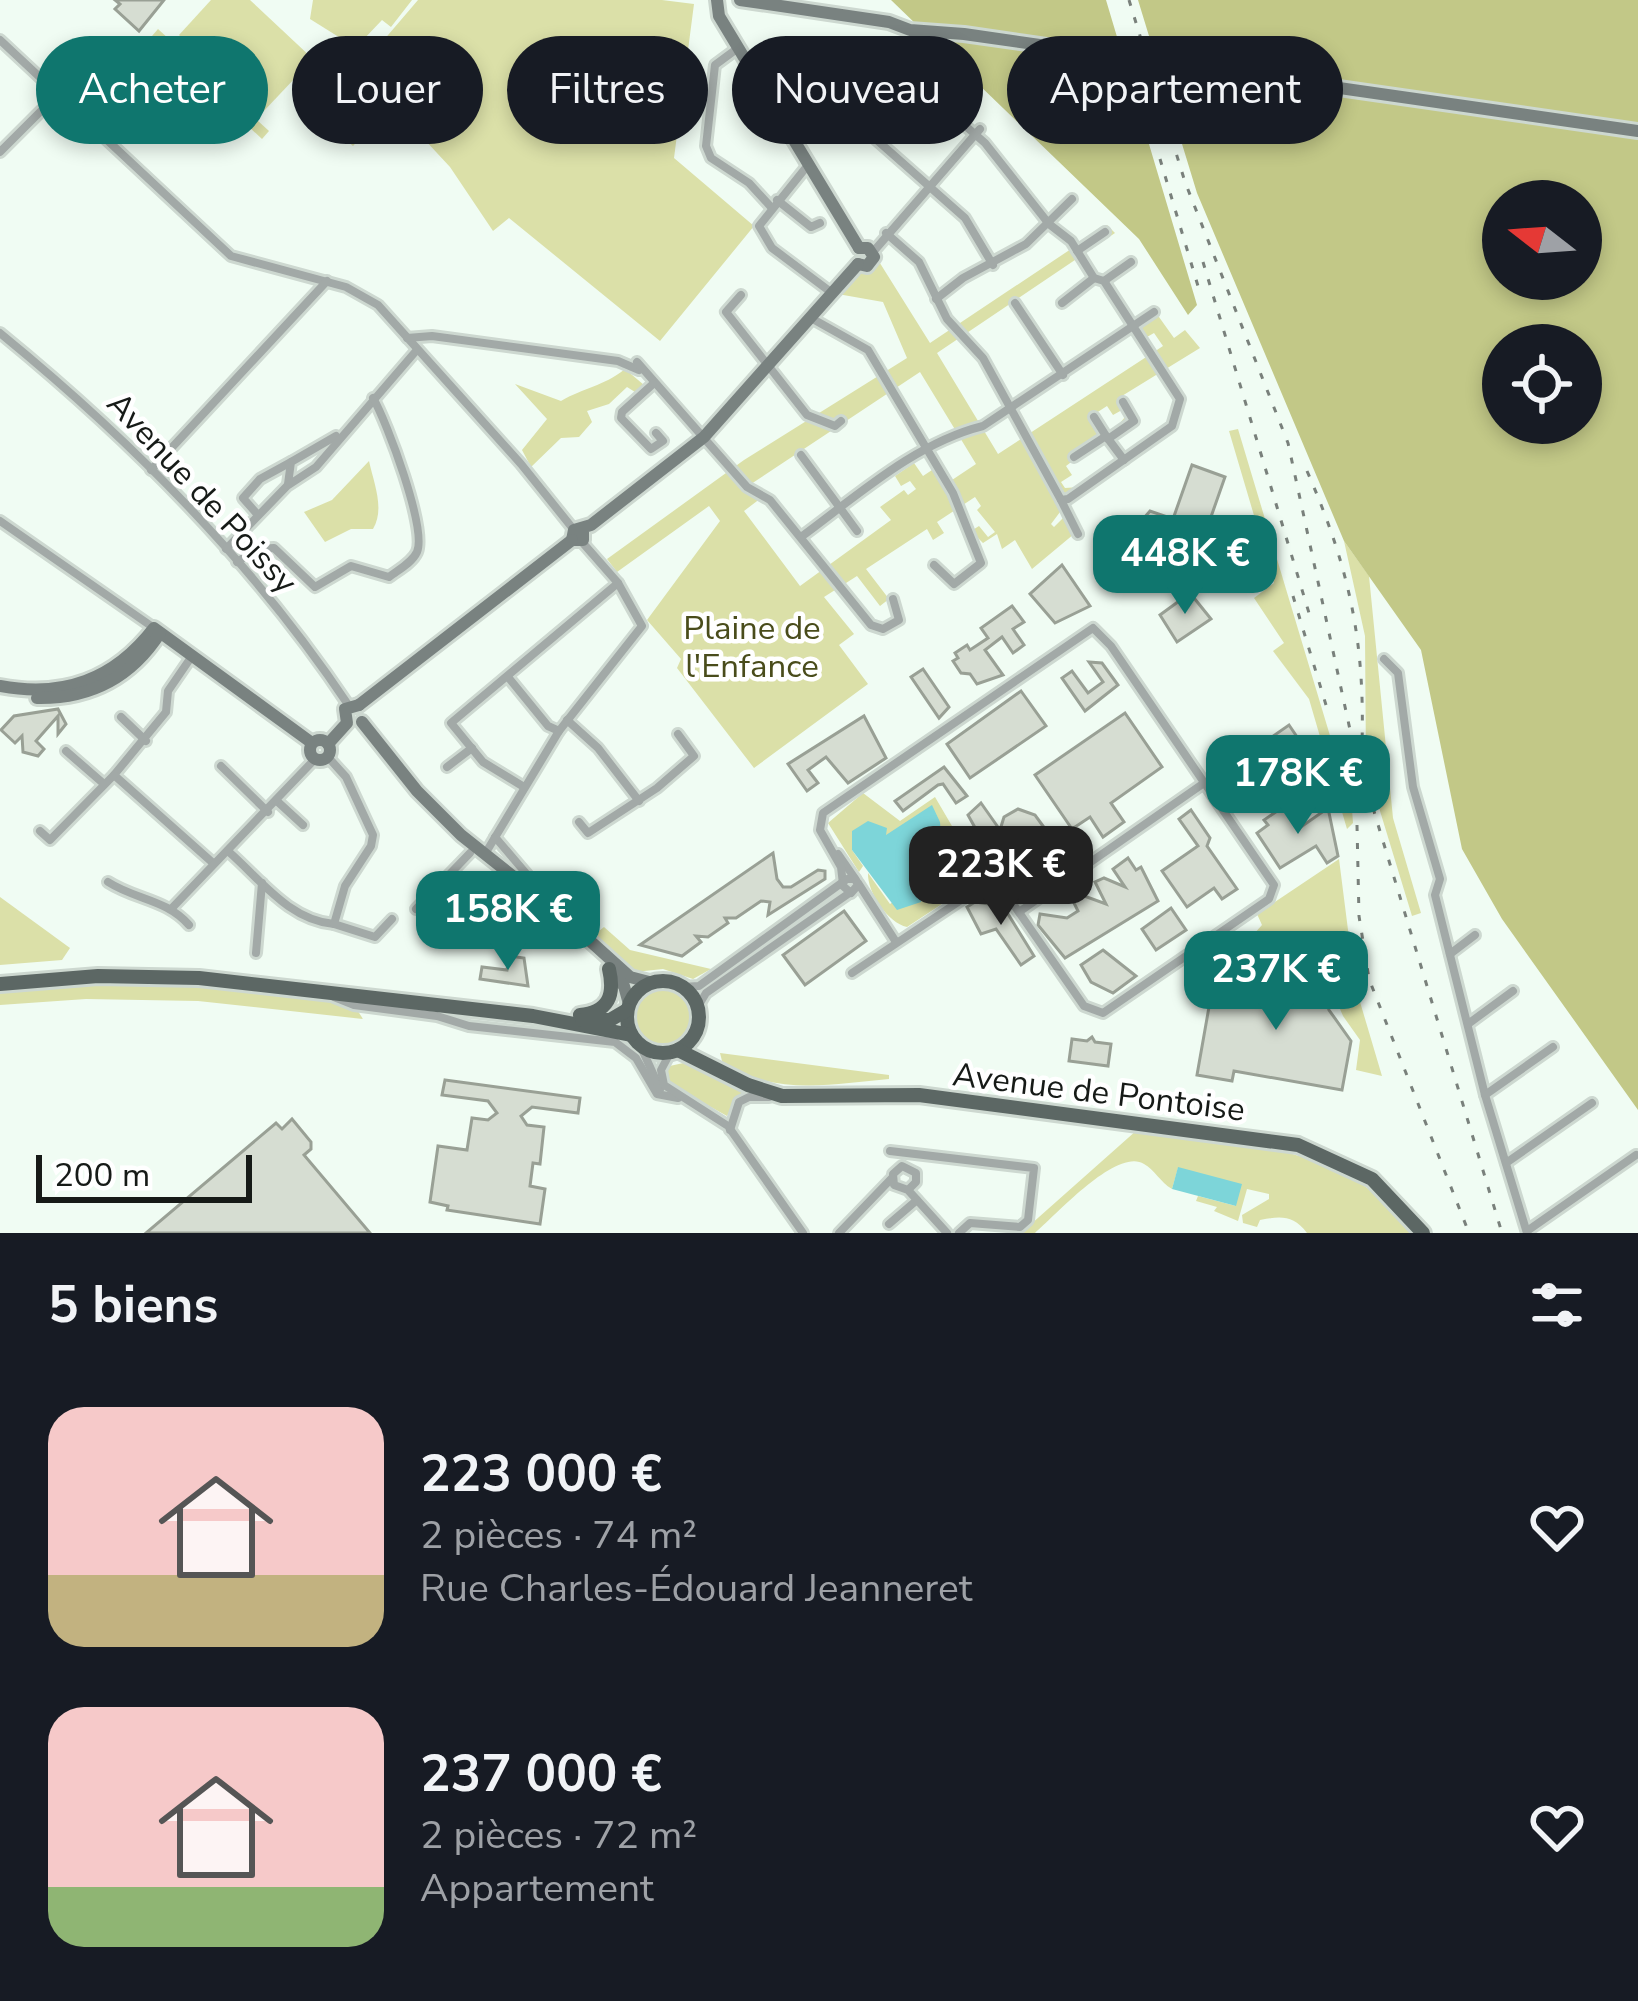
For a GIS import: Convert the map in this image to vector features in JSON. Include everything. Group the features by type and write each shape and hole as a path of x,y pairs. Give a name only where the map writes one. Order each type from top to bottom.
{"main road":[{"path":"565,1017 592,1014 609,1002 613,989 609,969"},
{"path":"0,984 158,975 603,1021 628,1007 638,991 653,982 682,987 698,1008 696,1031 674,1052 533,1016"},
{"path":"628,1007 636,1041"},
{"name":"Avenue de Pontoise","path":"696,1031 711,1059 739,1081"},
{"name":"Avenue de Pontoise","path":"674,1052 782,1096 907,1094 1286,1142 1329,1155 1372,1179 1423,1233"}],"street":[{"path":"717,0 715,8 732,38"},
{"path":"740,0 890,22 910,30 987,37 1638,131"},
{"path":"0,40 36,76"},
{"path":"732,52 715,65 706,146 711,158 774,204 811,226 820,223"},
{"path":"0,152 36,116"},
{"path":"983,138 1049,224 1077,251 1180,398 1179,415 1172,426 1068,500 1061,500"},
{"path":"108,144 231,256 327,281 378,305 521,464 618,584 642,623 559,731 495,837 416,909"},
{"path":"797,144 866,250"},
{"path":"883,144 965,218 993,265"},
{"path":"173,907 278,802 318,750 356,723 364,711 354,706 704,437 858,264 854,256 886,233 967,144"},
{"path":"809,164 759,226 772,248 832,293"},
{"path":"936,299 1049,224 1072,199"},
{"path":"1077,251 1105,232"},
{"path":"886,233 919,262 947,319 983,358 1078,534"},
{"path":"1062,303 1131,262"},
{"path":"151,470 327,281"},
{"path":"741,295 727,312 767,365 807,415 835,426 841,421"},
{"path":"1016,303 1063,375"},
{"path":"801,537 924,449 959,431 983,426 1154,312"},
{"path":"809,318 868,350 953,493 981,562 954,584 934,565"},
{"name":"Avenue de Poissy","path":"0,333 74,394 226,549 354,706"},
{"path":"407,338 431,336 639,366 747,487 761,491 872,625 883,629 899,620 893,599"},
{"path":"226,549 287,486 316,466 416,351"},
{"path":"653,383 621,418 651,449 662,441 656,433"},
{"path":"237,562 257,549 274,548 315,587 351,566 389,577 416,557 419,541 400,460 373,398"},
{"path":"1074,458 1134,421 1123,402"},
{"path":"1094,417 1124,460"},
{"path":"257,515 243,498 260,479 340,433"},
{"path":"801,455 857,531"},
{"path":"287,486 291,462"},
{"path":"0,520 296,732 346,777 374,835 346,886 334,923"},
{"path":"524,788 483,762 452,723 618,584"},
{"path":"852,973 987,881 1000,885 1084,1006 1098,1013 1108,1011 1269,899 1274,888 1272,878 1111,646 1093,628 823,813 820,830 896,942"},
{"path":"0,690 67,698 103,686 127,671 157,630"},
{"path":"40,831 50,840 146,741 166,712 168,691 192,656"},
{"path":"1384,659 1398,673 1413,787 1440,879 1435,895 1485,1094 1527,1232 1636,1155"},
{"path":"508,677 548,726 559,731"},
{"path":"121,717 146,741"},
{"path":"567,720 598,748 639,801"},
{"path":"356,723 421,806 478,856 547,906 630,977 653,982"},
{"path":"579,822 588,833 639,801 694,756 678,734"},
{"path":"447,767 472,748"},
{"path":"66,751 104,784"},
{"path":"220,766 268,812"},
{"path":"114,775 213,863"},
{"path":"1019,912 1204,783"},
{"path":"278,802 303,825"},
{"path":"495,837 523,879 624,986 628,1007"},
{"path":"832,849 846,889 878,914"},
{"path":"229,852 303,918 375,938 392,919"},
{"path":"478,856 523,879"},
{"path":"682,987 700,985 846,889 857,890 857,881"},
{"path":"108,882 173,907 189,925"},
{"path":"256,953 262,883"},
{"path":"698,1008 706,993 846,889"},
{"path":"1450,954 1475,935"},
{"path":"327,992 354,1005 618,1043 637,1058 657,1094 694,1103"},
{"path":"1468,1024 1513,992"},
{"path":"533,1034 551,1028 586,1028"},
{"path":"636,1041 658,1088 678,1098"},
{"path":"1485,1094 1553,1047"},
{"path":"674,1052 662,1070 664,1085 730,1130 798,1233"},
{"path":"730,1130 733,1112 743,1099 782,1096"},
{"path":"1505,1163 1592,1103"},
{"path":"839,1233 895,1179 895,1150 1034,1168 1028,1220 1020,1227 970,1222 959,1233"},
{"path":"908,1190 916,1182 920,1154"},
{"path":"850,1233 907,1166 916,1174"},
{"path":"895,1179 947,1233"},
{"path":"889,1224 917,1200"}],"green space":[{"path":"211,0 250,0 292,39 292,81 268,107 268,36 179,35"},
{"path":"313,0 412,0 391,27 382,20 367,36 337,36 310,19"},
{"path":"418,0 694,4 690,36 507,36 507,144 676,144 674,158 754,226 660,341 509,218 493,231 429,144 483,144 483,36 387,36"},
{"path":"891,0 1106,0 1117,36 1007,36 1007,112 983,89 983,36 928,36"},
{"path":"1138,0 1638,0 1638,1110 1502,919 1462,849 1421,650 1344,541 1197,193 1182,144 1343,144 1343,36 1149,36"},
{"path":"1040,144 1149,144 1197,305 1188,315 1139,239"},
{"name":"Plaine de l'Enfance","path":"1107,225 1115,233 937,353 998,454 1163,346 1154,333 1147,337 1149,346 1139,330 1154,317 1159,317 1174,338 1185,330 1200,348 1117,399 1128,417 1123,429 1119,424 1126,416 1122,410 1113,415 1107,406 1090,417 1103,438 1066,466 1072,475 1061,482 1065,488 1080,487 1069,494 1060,492 1037,452 1032,455 1060,512 1051,524 1054,527 1063,518 1074,534 1032,569 1015,540 1002,549 997,534 983,543 971,531 979,526 988,537 995,532 977,510 981,506 975,497 937,522 944,533 933,540 927,529 866,569 889,599 880,606 857,576 824,597 854,634 839,645 868,684 754,768 677,668 681,659 647,620 720,521 709,506 617,572 607,559 744,460 907,358 883,302 832,293 873,252 930,343","holes":["920,372 976,464 943,486 932,470 923,476 914,463 895,476 901,486 910,481 916,489 908,495 904,490 880,507 891,520 800,586 744,511 765,495 748,486"]},
{"path":"625,369 644,385 635,392 627,387 609,404 587,411 592,422 579,437 561,438 531,467 522,450 547,419 515,384 561,401"},
{"path":"1238,429 1352,809 1353,823 1347,829 1309,699 1273,651 1284,643 1254,598 1274,583 1229,431"},
{"path":"369,461 378,505 373,529 351,529 325,542 304,512 332,500"},
{"path":"1344,541 1369,576 1393,818 1421,913 1412,916 1366,765 1365,636"},
{"path":"863,793 900,821 935,797 959,838 923,864 948,900 907,927 880,906 868,873 890,904 925,878 918,865 942,847 943,837 885,836 883,832 852,850 863,866 859,872 828,823"},
{"path":"1339,859 1355,985 1382,1076 1356,1070 1360,1040 1343,1016 1309,936 1301,934 1271,953 1253,935 1262,925 1257,914"},
{"path":"0,897 70,948 62,960 0,965"},
{"path":"604,927 630,950 711,969 693,979 663,969 635,972 593,936"},
{"path":"98,976 327,993 354,1005 363,1019 198,1001 86,999 0,1005 0,985"},
{"path":"662,985 684,995 694,1017 684,1039 662,1049 640,1039 630,1017 640,995"},
{"path":"720,1053 889,1075 889,1079 782,1084 741,1072 722,1061"},
{"path":"688,1062 750,1092 735,1101 727,1116 666,1082 665,1067"},
{"path":"1137,1130 1250,1145 1323,1164 1386,1203 1411,1233 1307,1233 1292,1220 1280,1218 1260,1220 1257,1227 1243,1223 1242,1215 1269,1199 1269,1194 1247,1189 1238,1221 1214,1211 1217,1207 1196,1201 1198,1196 1236,1206 1178,1168 1172,1189 1144,1164 1132,1161 1103,1174 1035,1233 1021,1233"}],"water":[{"path":"932,805 940,822 942,847 918,865 927,884 921,902 897,910 852,850 852,831 868,821 887,828 886,835"},
{"path":"1178,1167 1242,1184 1236,1206 1172,1189"}],"building":[{"path":"115,0 164,0 139,31 115,9 120,4"},
{"path":"1192,465 1225,477 1206,531 1228,538 1230,577 1183,560 1181,566 1170,562 1172,556 1125,540 1150,511 1173,519"},
{"path":"1062,565 1090,606 1055,623 1030,594"},
{"path":"1190,593 1211,619 1177,642 1160,615"},
{"path":"1012,606 1024,622 1013,629 1024,645 1013,653 1002,637 985,650 1003,675 977,684 970,674 961,673 953,661 958,658 955,653 988,638 981,628"},
{"path":"1089,662 1102,663 1118,685 1085,711 1062,678 1072,671 1088,693 1103,682"},
{"path":"923,669 949,707 939,718 911,677"},
{"path":"1021,691 1046,726 970,778 947,744"},
{"path":"58,709 66,724 58,734 58,716 36,741 44,749 38,756 23,752 22,736 15,743 1,730 14,716"},
{"path":"1125,713 1162,767 1111,803 1124,822 1103,837 1090,817 1072,829 1035,775"},
{"path":"864,716 886,758 848,783 826,757 808,770 818,783 807,791 788,764"},
{"path":"1289,725 1312,759 1248,800 1237,783 1253,766 1246,755"},
{"path":"944,767 967,796 956,803 943,784 938,785 903,811 895,801"},
{"path":"981,803 1000,830 1004,817 1018,809 1035,815 1043,826 993,860 968,815"},
{"path":"1286,805 1301,827 1328,808 1338,856 1327,863 1316,846 1280,868 1257,833 1268,825 1264,820"},
{"path":"1191,810 1210,838 1207,846 1237,889 1222,899 1214,888 1187,907 1162,871 1198,846 1179,819"},
{"path":"773,853 783,887 818,870 825,871 825,879 768,915 770,902 761,901 736,918 725,918 728,923 708,937 696,936 701,942 682,956 640,945"},
{"path":"1128,858 1136,870 1141,867 1158,901 1065,958 1038,925 1040,914 1067,918 1078,911 1073,901 1079,894 1106,904 1095,882 1104,878 1125,887 1113,869"},
{"path":"975,902 1003,906 1034,956 1021,965 996,929 981,934 967,907"},
{"path":"1171,908 1186,930 1156,950 1142,929"},
{"path":"844,911 866,941 805,985 783,955"},
{"path":"1103,950 1136,976 1113,993 1091,982 1081,965"},
{"path":"509,956 524,958 528,986 480,979 482,967 507,970"},
{"path":"1315,964 1329,1010 1351,1041 1342,1090 1234,1071 1232,1081 1197,1075 1209,1007 1266,967 1280,988"},
{"path":"1092,1037 1095,1042 1111,1044 1108,1066 1069,1061 1072,1039"},
{"path":"445,1080 580,1098 578,1113 532,1107 521,1116 527,1125 544,1127 540,1164 533,1163 530,1186 545,1189 540,1224 447,1210 448,1206 430,1202 438,1146 467,1150 472,1118 488,1120 497,1113 488,1101 442,1095"},
{"path":"292,1119 311,1142 304,1155 370,1233 146,1233 276,1123 282,1129"}],"railway":[{"path":"1129,0 1185,182 1288,443 1352,739 1502,1233"},
{"path":"1160,159 1198,286"},
{"path":"1203,262 1309,613"},
{"path":"1307,471 1334,540 1351,604 1361,671 1362,744"},
{"path":"1293,596 1326,705"},
{"path":"1357,825 1359,916 1369,979 1469,1233"}]}
